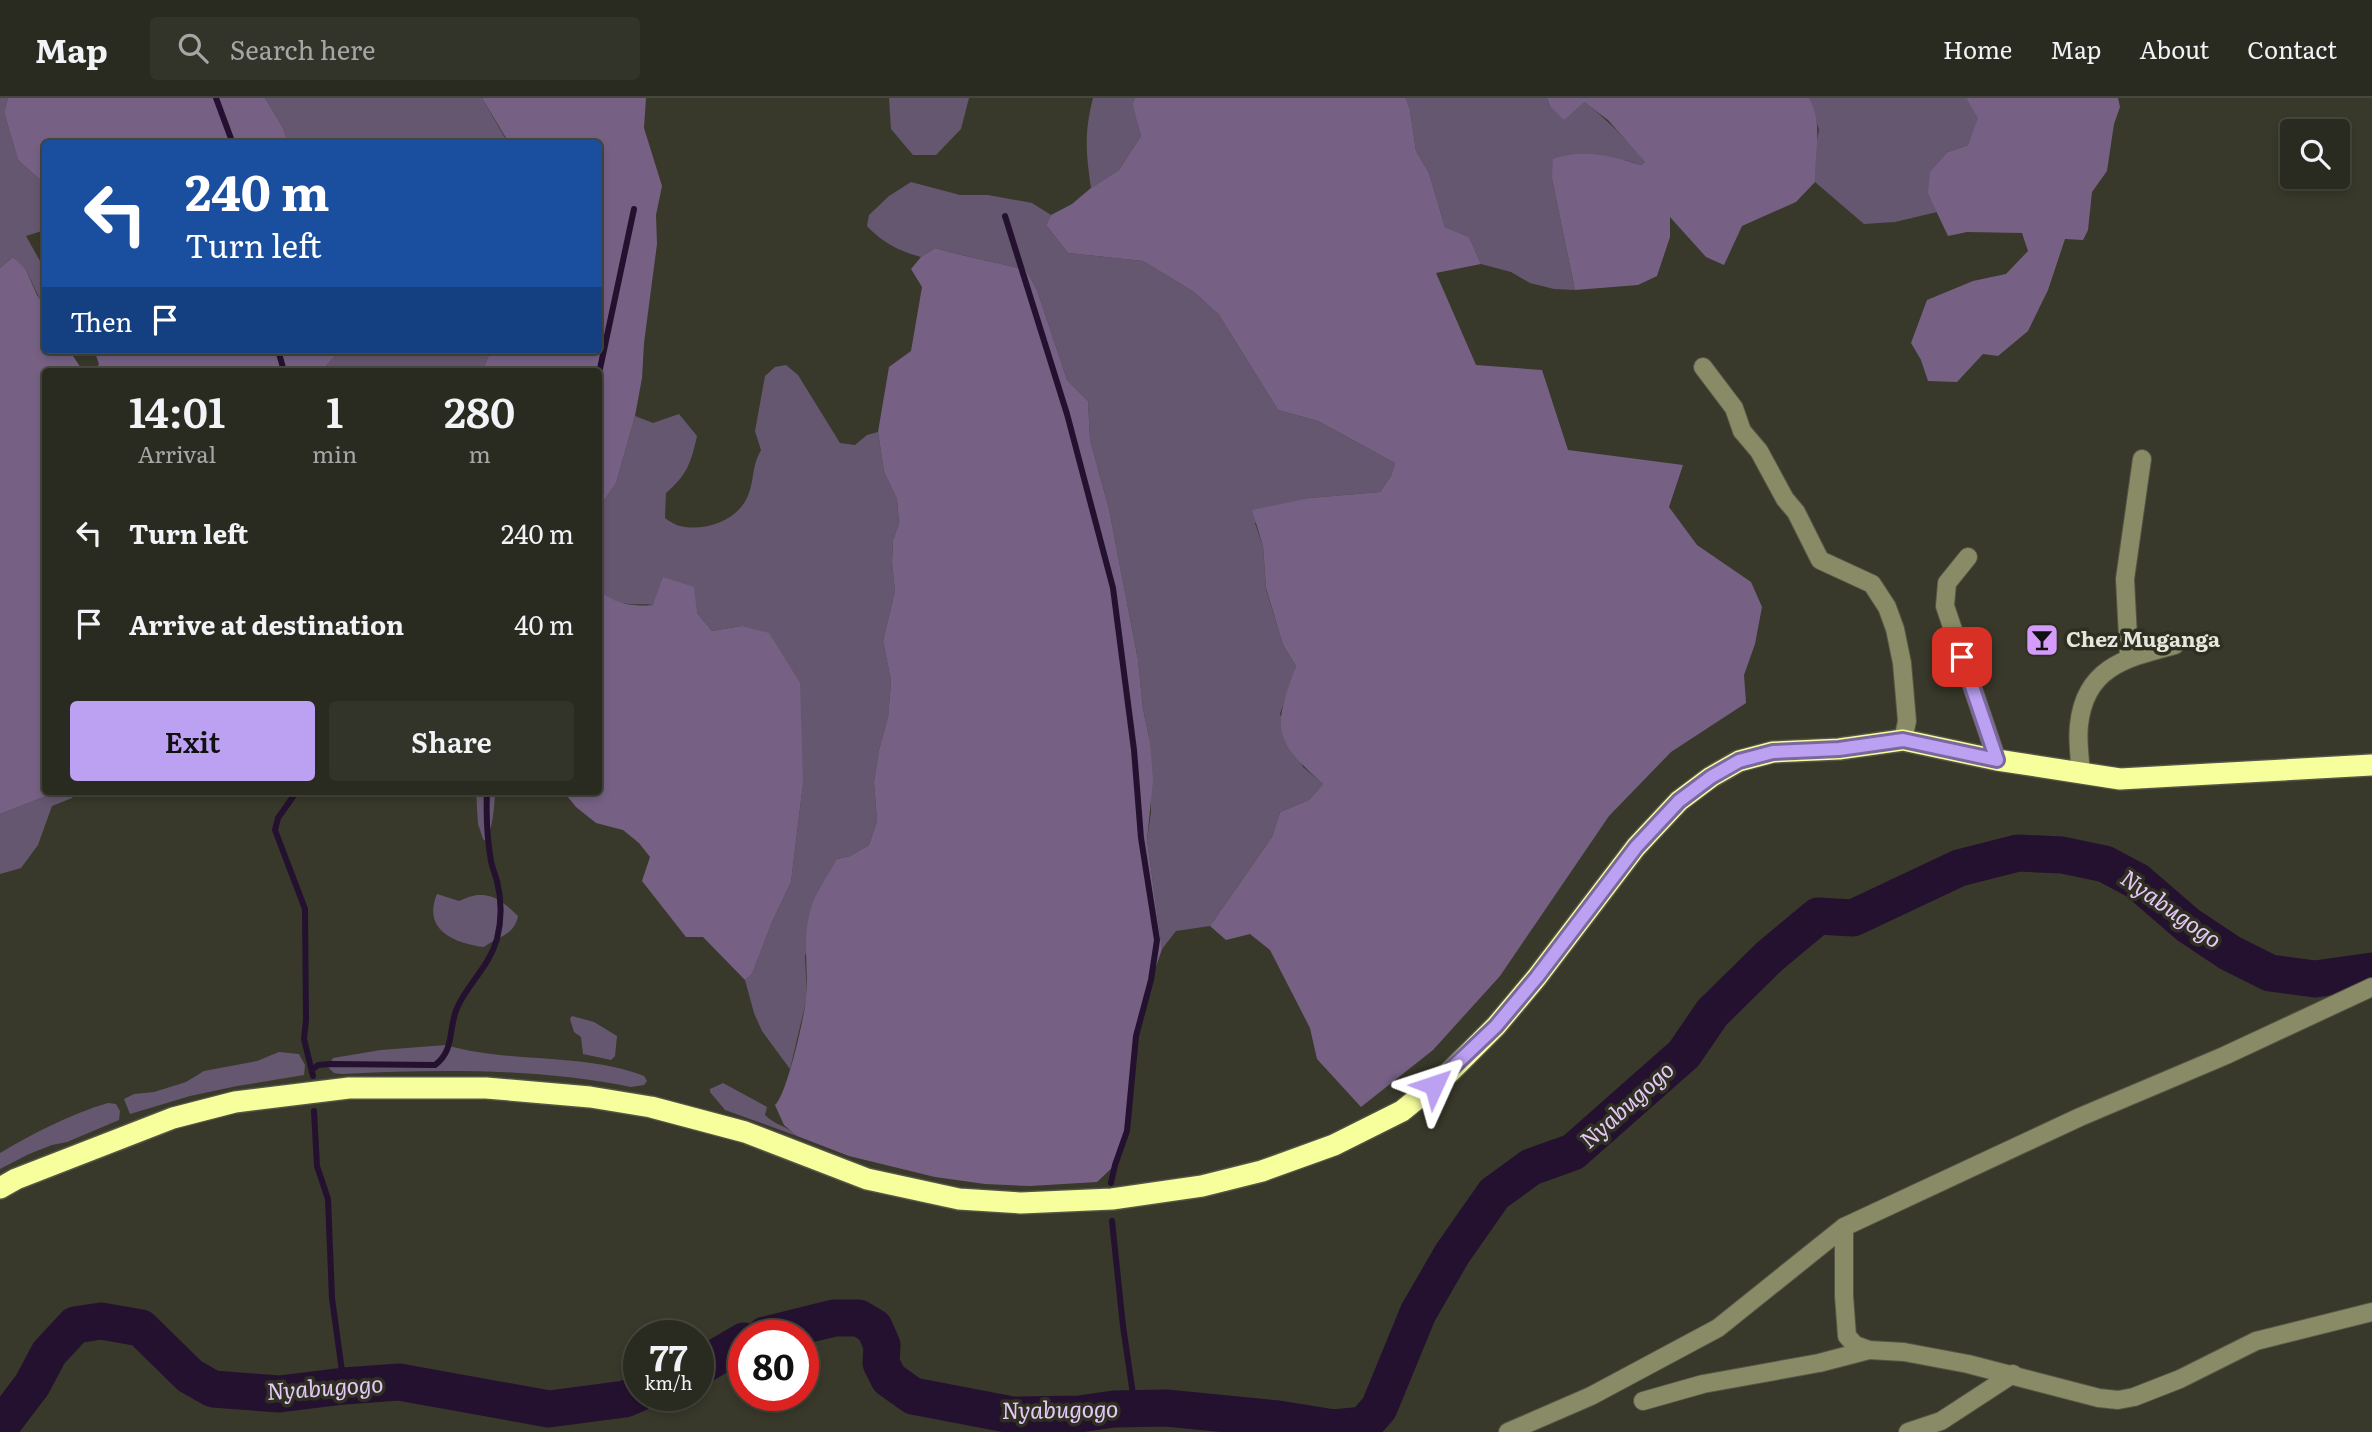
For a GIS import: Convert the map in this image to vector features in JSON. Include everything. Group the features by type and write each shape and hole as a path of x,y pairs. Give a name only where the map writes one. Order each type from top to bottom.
{"highway":[{"path":"0,1188 16,1179 173,1118 235,1102 349,1088 433,1087 539,1092 651,1107 745,1132 867,1179 959,1199 1021,1203 1112,1199 1202,1186 1262,1171 1334,1145 1411,1104 1450,1072 1496,1026 1537,977 1636,847 1679,801 1711,777 1739,761 1773,752 1839,749 1903,740 1997,760 2120,779 2372,765"}],"street":[{"path":"1703,367 1734,408 1742,430 1759,451 1785,499 1796,512 1820,560 1872,584 1887,607 1902,663 1906,721 1903,740"},
{"path":"2129,657 2125,579 2142,459"},
{"path":"1968,557 1947,583 1945,606 1997,760"},
{"path":"2081,774 2078,726 2085,694 2107,668 2129,657 2175,645"},
{"path":"1508,1432 1591,1396 1718,1328 1843,1227 2372,987"},
{"path":"1843,1227 1847,1336 1855,1345 1869,1350 1904,1352 2013,1374 2099,1398 2126,1399 2170,1383 2256,1341 2372,1312"},
{"path":"1643,1401 1703,1384 1819,1363 1869,1350"},
{"path":"1908,1432 1941,1421 2013,1374"}],"shaded area":[{"path":"0,98 8,98 4,112 18,160 42,181 42,231 26,236 42,265 42,304 25,268 13,257 0,268"},
{"path":"8,98 265,98 287,140 42,140 42,181 18,160 4,112"},
{"path":"265,98 482,98 506,140 287,140"},
{"path":"482,98 646,98 644,128 662,186 656,215 657,244 642,378 635,416 616,483 602,504 602,368 486,368 485,365 489,354 602,354 602,140 507,140"},
{"path":"889,98 969,98 961,129 936,155 913,155 891,129"},
{"path":"1093,98 1135,98 1141,136 1119,170 1091,188 1087,143"},
{"path":"1135,98 1406,98 1416,151 1429,173 1445,227 1469,237 1481,264 1436,273 1476,365 1542,370 1568,450 1683,465 1669,507 1697,545 1751,582 1762,607 1755,644 1744,675 1746,703 1671,752 1609,816 1500,976 1433,1050 1361,1107 1317,1059 1310,1028 1270,950 1250,934 1226,940 1210,926 1272,837 1280,812 1309,800 1323,784 1294,755 1282,731 1283,704 1296,666 1283,645 1266,588 1263,546 1252,510 1310,498 1380,492 1391,476 1395,463 1318,421 1278,410 1219,315 1194,292 1143,261 1068,253 1046,225 1051,215 1072,204 1119,170 1141,136 1133,105"},
{"path":"1406,98 1547,98 1550,106 1584,102 1631,145 1645,162 1641,165 1625,160 1552,179 1575,290 1554,289 1530,283 1511,272 1481,264 1469,237 1445,227 1429,173 1416,151"},
{"path":"1547,98 1809,98 1814,108 1817,129 1815,182 1796,202 1742,226 1724,265 1706,257 1670,217 1670,237 1657,276 1638,285 1575,290 1552,179 1553,159 1586,154 1608,156 1641,165 1645,162 1608,120 1584,102 1564,120 1550,106"},
{"path":"1809,98 1966,98 1979,118 1968,145 1948,152 1928,194 1937,212 1895,222 1864,224 1815,182 1814,156 1819,130"},
{"path":"1966,98 2118,98 2120,107 2114,124 2107,171 2092,192 2088,230 2083,240 2065,239 2048,290 2028,331 1998,356 1983,354 1957,382 1928,381 1921,360 1911,343 1927,300 1973,281 2006,274 2028,251 2022,233 1967,232 1948,236 1928,194 1930,172 1948,152 1968,145 1978,118"},
{"path":"911,182 960,195 988,195 1032,203 1051,215 1046,225 1068,253 1143,261 1194,292 1219,315 1278,410 1318,421 1395,463 1391,476 1380,492 1310,498 1255,523 1263,546 1266,589 1283,645 1296,666 1280,714 1303,767 1323,784 1309,800 1280,812 1272,837 1210,926 1176,931 1162,949 1147,840 1151,812 1150,742 1143,709 1138,660 1109,509 1090,440 1088,401 1067,380 1037,290 1026,270 935,248 921,257 892,246 867,226 869,215 889,196"},
{"path":"935,248 1026,270 1037,290 1067,380 1088,401 1090,440 1109,509 1138,660 1153,780 1147,840 1162,949 1141,1011 1136,1036 1127,1131 1115,1165 1097,1182 1030,1186 985,1184 935,1177 849,1156 797,1136 784,1125 775,1105 789,1072 805,1007 806,934 812,905 837,859 850,856 869,845 877,821 874,782 888,718 891,681 883,641 895,591 893,540 899,524 897,499 884,472 878,432 889,367 911,351 922,287 911,269 921,257"},
{"path":"13,257 25,268 42,302 42,354 72,354 81,368 42,368 42,795 49,795 0,814 0,268"},
{"path":"95,354 337,354 324,368 97,368 99,364"},
{"path":"337,354 489,354 486,368 324,368"},
{"path":"786,365 798,375 840,443 855,445 867,435 878,432 884,472 897,499 899,524 893,540 895,591 883,641 891,681 888,719 874,782 877,821 869,845 850,856 837,859 805,956 807,997 790,1069 762,1031 745,980 752,974 791,882 803,784 741,626 712,631 697,613 657,605 620,603 602,592 602,504 616,483 635,416 653,423 679,414 697,436 687,468 666,493 665,518 674,524 690,527 721,522 738,510 749,493 761,450 755,431 765,376 775,367"},
{"path":"663,577 694,587 697,613 712,631 741,626 769,633 800,683 803,784 791,882 752,974 745,980 703,937 686,937 642,881 650,857 639,843 623,830 596,823 566,795 602,795 602,592 611,599 624,603 653,605"},
{"path":"49,795 72,798 52,806 38,845 21,868 0,874 0,814"},
{"path":"476,795 495,795 486,841 478,824"},
{"path":"437,894 459,901 477,895 498,899 518,916 516,923 509,932 484,947 462,942 437,926 433,906"},
{"path":"572,1016 594,1022 617,1036 615,1056 611,1060 583,1054 581,1037 574,1032 570,1019"},
{"path":"446,1045 470,1051 595,1064 644,1076 647,1081 644,1085 631,1087 523,1073 414,1071 342,1074 334,1073 328,1067 333,1058 381,1050"},
{"path":"279,1052 299,1054 305,1065 304,1075 190,1096 130,1114 124,1099 134,1094 154,1092 186,1082 204,1071 257,1061"},
{"path":"723,1083 767,1107 765,1115 797,1136 725,1110 710,1092 710,1089"},
{"path":"108,1103 116,1104 120,1111 119,1120 67,1142 29,1154 0,1169 0,1153 52,1125"}],"waterway":[{"path":"216,98 232,140"},
{"path":"600,368 634,209"},
{"path":"1005,216 1067,414 1113,588 1134,750 1141,838 1157,940 1151,980 1136,1036 1127,1131 1111,1183"},
{"path":"279,354 283,368"},
{"path":"294,795 278,818 275,830 305,909 304,1039 313,1076"},
{"path":"312,1070 318,1065 330,1064 435,1065 446,1053 457,1008 489,958 500,924 500,896 489,844 487,795"},
{"name":"Nyabugogo","path":"819,1322 834,1318 859,1318 874,1327 882,1345 881,1363 889,1379 913,1396 1012,1415 1166,1408 1278,1419 1334,1428 1364,1425 1379,1408 1418,1313 1452,1254 1494,1194 1531,1167 1573,1152 1684,1054 1712,1013 1770,956 1818,916 1853,918 1959,868 2018,853 2062,855 2105,864 2137,881 2188,925 2230,953 2270,973 2315,979 2372,971"},
{"path":"314,1111 317,1166 328,1199 332,1298 344,1386"},
{"path":"1112,1221 1135,1408"},
{"name":"Nyabugogo","path":"0,1427 32,1385 49,1353 75,1325 101,1321 141,1328 190,1376 213,1389 279,1394 399,1382 549,1409 623,1399"},
{"name":"Nyabugogo","path":"714,1359 728,1350"}],"place":[{"name":"Chez Muganga","path":"2042,640"}],"route":[{"path":"1434,1085 1496,1026 1537,977 1636,847 1679,801 1711,777 1739,761 1773,752 1839,749 1903,740 1997,760 1962,657"}]}
